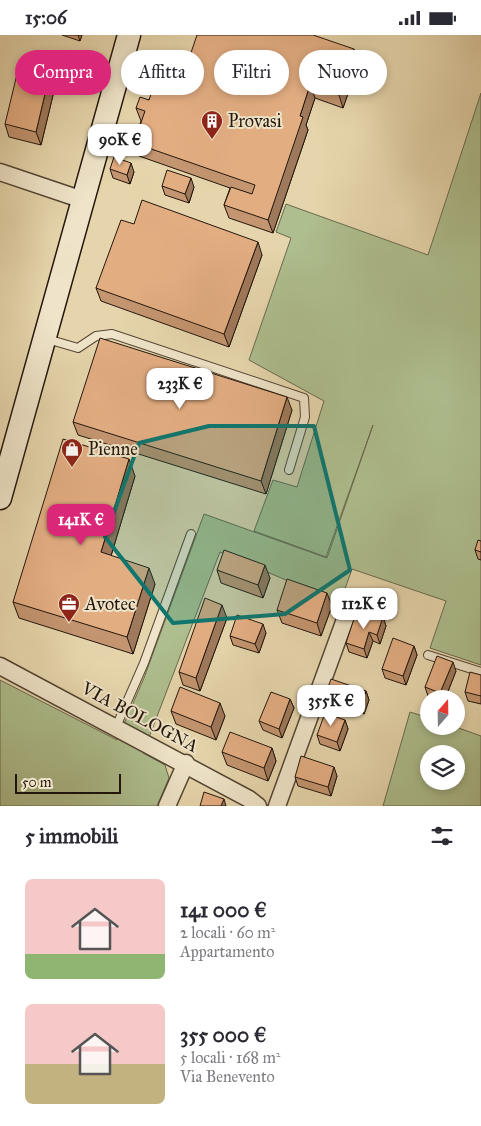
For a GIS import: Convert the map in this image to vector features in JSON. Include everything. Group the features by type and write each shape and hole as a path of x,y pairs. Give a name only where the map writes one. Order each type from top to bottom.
{"street":[{"path":"0,498 43,338 129,35"},
{"path":"0,172 83,200"},
{"path":"276,806 351,603"},
{"name":"VIA BOLOGNA","path":"0,666 186,763 258,806"},
{"path":"167,806 186,763"}],"lane":[{"path":"43,338 78,348 96,336 112,334 304,398 305,417 289,470"},
{"path":"116,727 144,663 191,534"},
{"path":"428,655 481,672"}],"highlighted area":[{"path":"209,426 314,426 350,570 285,614 173,623 105,537 139,443"}],"green space":[{"path":"481,93 481,665 430,648 446,601 352,569 340,603 220,552 143,753 165,765 169,778 157,806 0,806 0,680 117,740 144,678 204,514 327,558 373,425 326,557 254,531 273,480 297,487 324,401 249,360 291,238 276,232 286,204 428,255"},
{"path":"410,712 420,715 420,735 465,735 465,730 481,736 481,806 383,806"}],"building":[{"path":"197,35 313,35 354,49 299,50 299,95 307,95 300,116 303,117 268,220 224,205 231,187 252,194 255,185 134,143 145,111 136,108 140,97 149,100 151,95 204,95 204,50 192,50"},
{"path":"15,82 15,95 45,95 36,132 5,124"},
{"path":"114,157 131,163 127,175 110,169"},
{"path":"167,170 191,178 185,194 162,186"},
{"path":"142,200 258,242 224,334 96,288 121,220 134,224"},
{"path":"100,338 287,397 261,481 73,422"},
{"path":"63,439 129,459 101,552 149,568 127,637 13,602"},
{"path":"478,540 481,541 481,552 475,550"},
{"path":"224,550 265,565 258,585 217,570"},
{"path":"287,579 327,593 317,623 277,610"},
{"path":"205,598 222,605 196,678 179,672"},
{"path":"367,612 383,617 377,635 369,632 364,649 346,643 354,619 364,622"},
{"path":"237,615 263,624 255,644 230,636"},
{"path":"393,638 414,646 403,676 382,669"},
{"path":"437,656 453,662 441,690 432,690 425,687"},
{"path":"470,672 481,675 481,696 465,692"},
{"path":"331,679 366,691 361,705 326,693"},
{"path":"180,687 220,703 211,727 171,711"},
{"path":"271,692 290,699 279,729 259,721"},
{"path":"325,713 345,720 337,742 317,735"},
{"path":"230,732 272,748 264,768 222,752"},
{"path":"301,756 334,767 328,787 295,777"},
{"path":"204,792 224,799 221,806 200,806"}],"place":[{"name":"Provasi","path":"212,140"},
{"name":"Pienne","path":"72,468"},
{"name":"Avotec","path":"69,623"}]}
